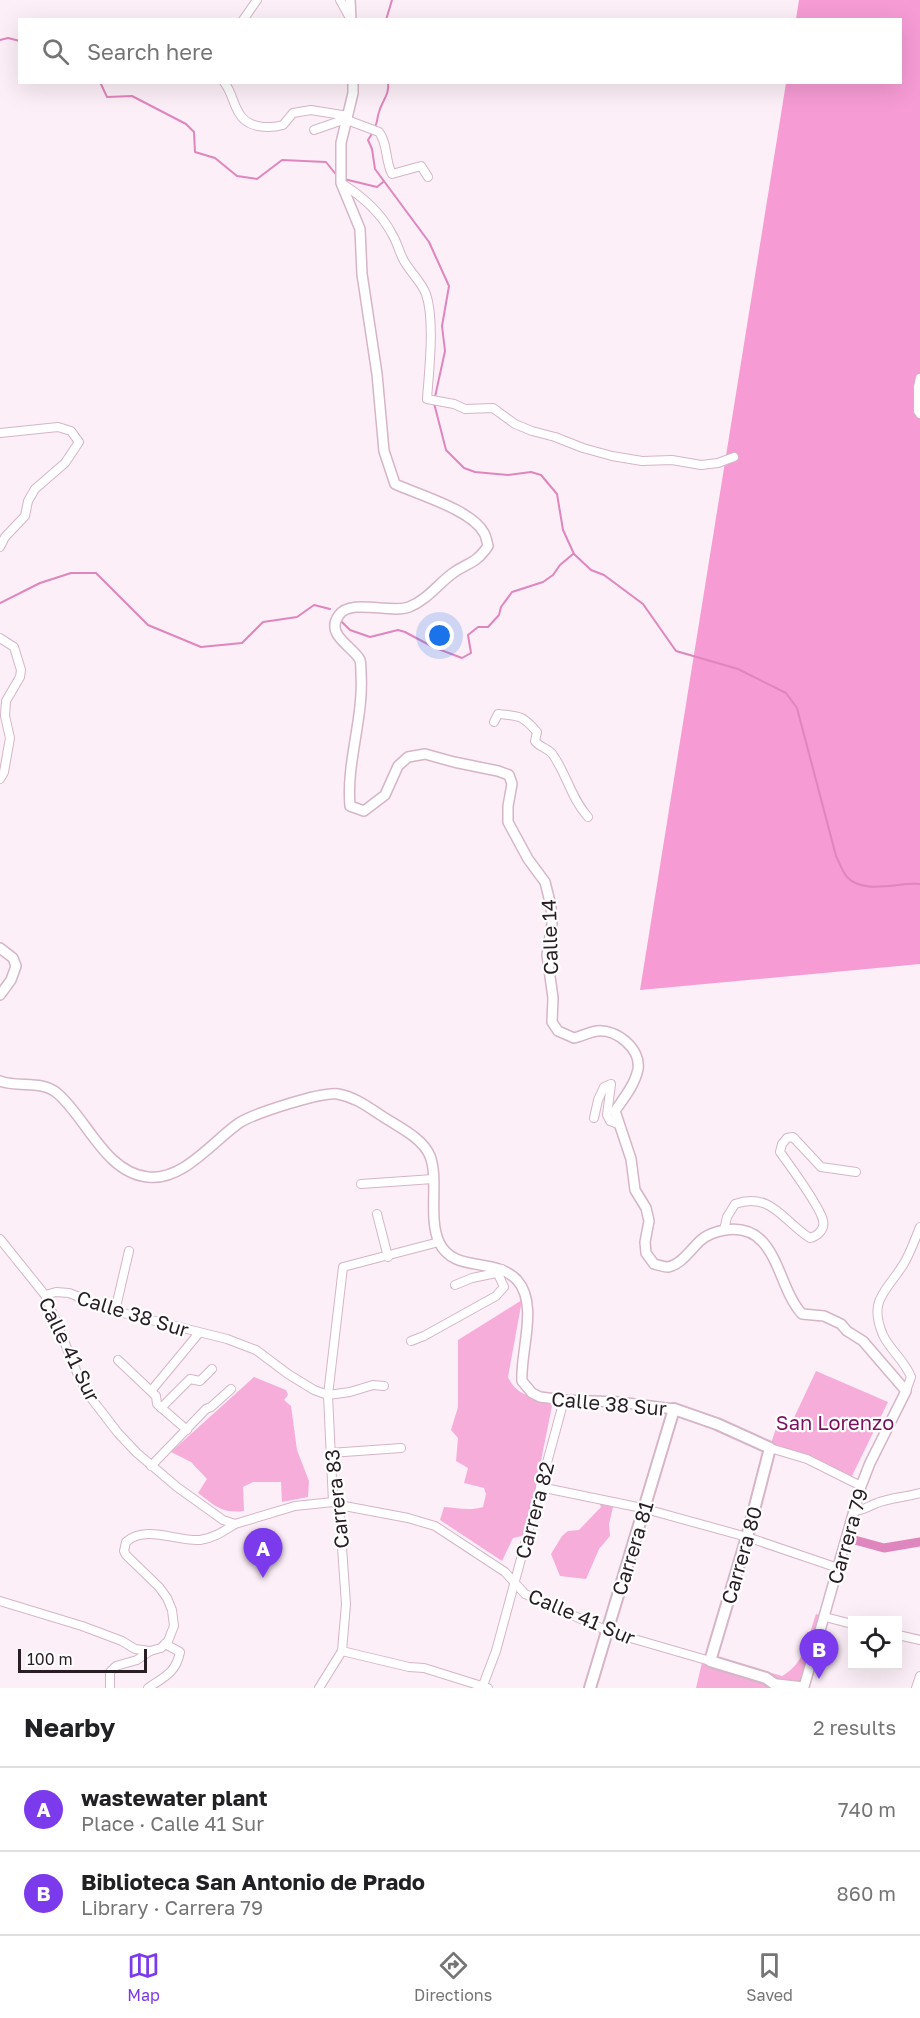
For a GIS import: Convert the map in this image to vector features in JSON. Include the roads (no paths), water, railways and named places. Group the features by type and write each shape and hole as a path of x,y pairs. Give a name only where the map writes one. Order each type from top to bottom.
{"main road":[{"name":"Calle 38 Sur","path":"674,1408 770,1448"},
{"name":"Carrera 81","path":"590,1688 674,1408"},
{"name":"Carrera 80","path":"710,1660 747,1537 770,1448"},
{"name":"Calle 41 Sur","path":"710,1660 747,1671 779,1686"}],"street":[{"path":"244,18 257,0"},
{"path":"340,0 350,18"},
{"path":"350,0 351,18"},
{"path":"225,84 243,119 260,126 279,126 286,123 293,113 311,110 348,119 375,130 384,143 388,166 392,174 410,170 418,165 428,177"},
{"path":"352,84 353,93 341,143 341,183 361,196 380,215 404,260 426,293 430,316 427,399 454,404 465,409 493,408 515,424 532,431 612,456 655,462 672,460 700,465 734,457"},
{"path":"314,129 348,119"},
{"name":"Calle 14","path":"341,183 360,229 362,274 377,374 384,451 395,484 449,506 471,519 484,532 488,546 480,558 453,573 430,594 408,608 347,608 339,615 335,625 339,638 360,660 362,688 354,758 348,786 350,806 364,811 385,795 398,766 408,757 424,754 509,775 512,784 507,806 508,822 528,859 546,882 552,906 552,924 547,954 553,998 552,1022 558,1030 574,1038 598,1031 612,1033 630,1046 638,1060 633,1083 615,1112 618,1124"},
{"path":"920,378 918,387 920,414"},
{"path":"0,433 58,427 71,431 79,442 65,462 35,489 28,501 25,516 5,537 0,547"},
{"path":"0,638 14,646 21,670 20,677 6,701 5,716 10,738 4,772 0,779"},
{"path":"494,722 498,714 520,716 530,725 537,734 534,741 551,752 563,769 577,805 588,817"},
{"path":"0,948 12,958 16,966 11,980 0,995"},
{"path":"0,1081 52,1089 66,1102 98,1144 118,1164 138,1175 161,1178 175,1173 249,1118 330,1093 354,1098 414,1137 430,1156 435,1222 439,1242 446,1252 460,1262 490,1265 501,1271"},
{"path":"594,1118 598,1100 604,1088 611,1084 607,1115 610,1121 618,1124 625,1139 631,1159 635,1190 646,1208 649,1221 645,1242 646,1253 654,1264 668,1267 676,1263 701,1240 724,1230 748,1231 760,1238 777,1264 794,1305 802,1314 824,1316 842,1324 863,1341 906,1391 911,1377 908,1368 884,1338 878,1322 876,1306 881,1294 904,1264 920,1227"},
{"path":"724,1230 727,1217 735,1204 755,1200 768,1204 810,1238 821,1231 824,1221 816,1205 780,1152 787,1138 793,1137 821,1167 856,1172"},
{"path":"361,1184 433,1179"},
{"path":"377,1214 388,1257 439,1242"},
{"name":"Calle 41 Sur","path":"0,1239 45,1295 88,1394 118,1433 151,1466 204,1508 223,1520 235,1524 295,1506 336,1504 408,1518 435,1526 505,1572 525,1594 607,1630 710,1660"},
{"path":"115,1311 129,1251"},
{"name":"Carrera 83","path":"319,1688 342,1651 346,1604 330,1454 328,1395 343,1267 388,1257"},
{"path":"455,1285 501,1271"},
{"path":"411,1341 496,1296 504,1287 499,1276 501,1271"},
{"name":"Calle 38 Sur","path":"501,1271 518,1281 528,1304 522,1382 532,1393 540,1397 564,1400 619,1402 674,1408"},
{"name":"Calle 38 Sur","path":"45,1295 56,1292 69,1293 115,1311 159,1320 227,1339 256,1350 282,1370 314,1390 328,1395"},
{"path":"151,1391 200,1333"},
{"path":"118,1360 156,1396 157,1404 187,1430"},
{"path":"161,1408 190,1379 200,1381 212,1369"},
{"path":"328,1395 350,1392 373,1385 384,1386"},
{"path":"151,1466 206,1409 231,1389"},
{"name":"Carrera 79","path":"801,1687 825,1617 861,1486 870,1462 906,1391"},
{"name":"Carrera 82","path":"484,1687 496,1651 564,1400"},
{"path":"330,1454 401,1448"},
{"name":"Calle 38 Sur","path":"770,1448 807,1459 861,1486"},
{"path":"540,1487 644,1508 747,1537 838,1568"},
{"path":"854,1510 858,1511 879,1502 920,1493"},
{"path":"110,1688 111,1672 116,1665 137,1660 150,1651 161,1648 168,1641 174,1626 172,1610 167,1598 159,1587 126,1555 125,1546 129,1539 154,1535 199,1540 218,1534 235,1524"},
{"path":"0,1601 82,1626 122,1641 135,1649 150,1651"},
{"path":"825,1617 848,1623"},
{"path":"902,1636 920,1640"},
{"path":"148,1688 169,1675 178,1660 180,1653 165,1644"},
{"path":"342,1651 409,1667 424,1668 484,1687"},
{"path":"916,1688 920,1676"},
{"name":"Calle 41 Sur","path":"779,1686 801,1687"}],"waterway":[{"path":"387,18 392,0"},
{"path":"0,40 8,38 18,40"},
{"path":"101,84 107,97 132,96 186,124 194,132 195,152 215,158 237,176 257,179 282,160 326,162 338,177"},
{"path":"375,127 387,94 388,84"},
{"path":"373,132 368,140 375,169 429,242 449,286 442,326 445,351 435,397"},
{"path":"344,179 377,187 383,182"},
{"path":"434,403 446,450 464,468 475,472 508,475 531,472 541,475 557,494 563,530 574,554 591,570 604,575 643,604 676,651 738,669 786,693 797,708 836,856 847,877 854,882 872,887 920,884"},
{"path":"342,622 350,630 370,637 398,630 405,632 433,647 462,658 471,653 468,635 478,627 488,627 499,615 501,607 512,592 543,582 573,554"},
{"path":"0,603 40,583 71,573 96,573 148,625 201,647 242,643 263,622 297,617 314,605 330,609"},
{"path":"851,1539 884,1548 920,1542"}],"place":[{"name":"wastewater plant","path":"263,1578"},
{"name":"Biblioteca San Antonio de Prado","path":"819,1679"}],"park label":[{"name":"San Lorenzo","path":"835,1422"}]}
